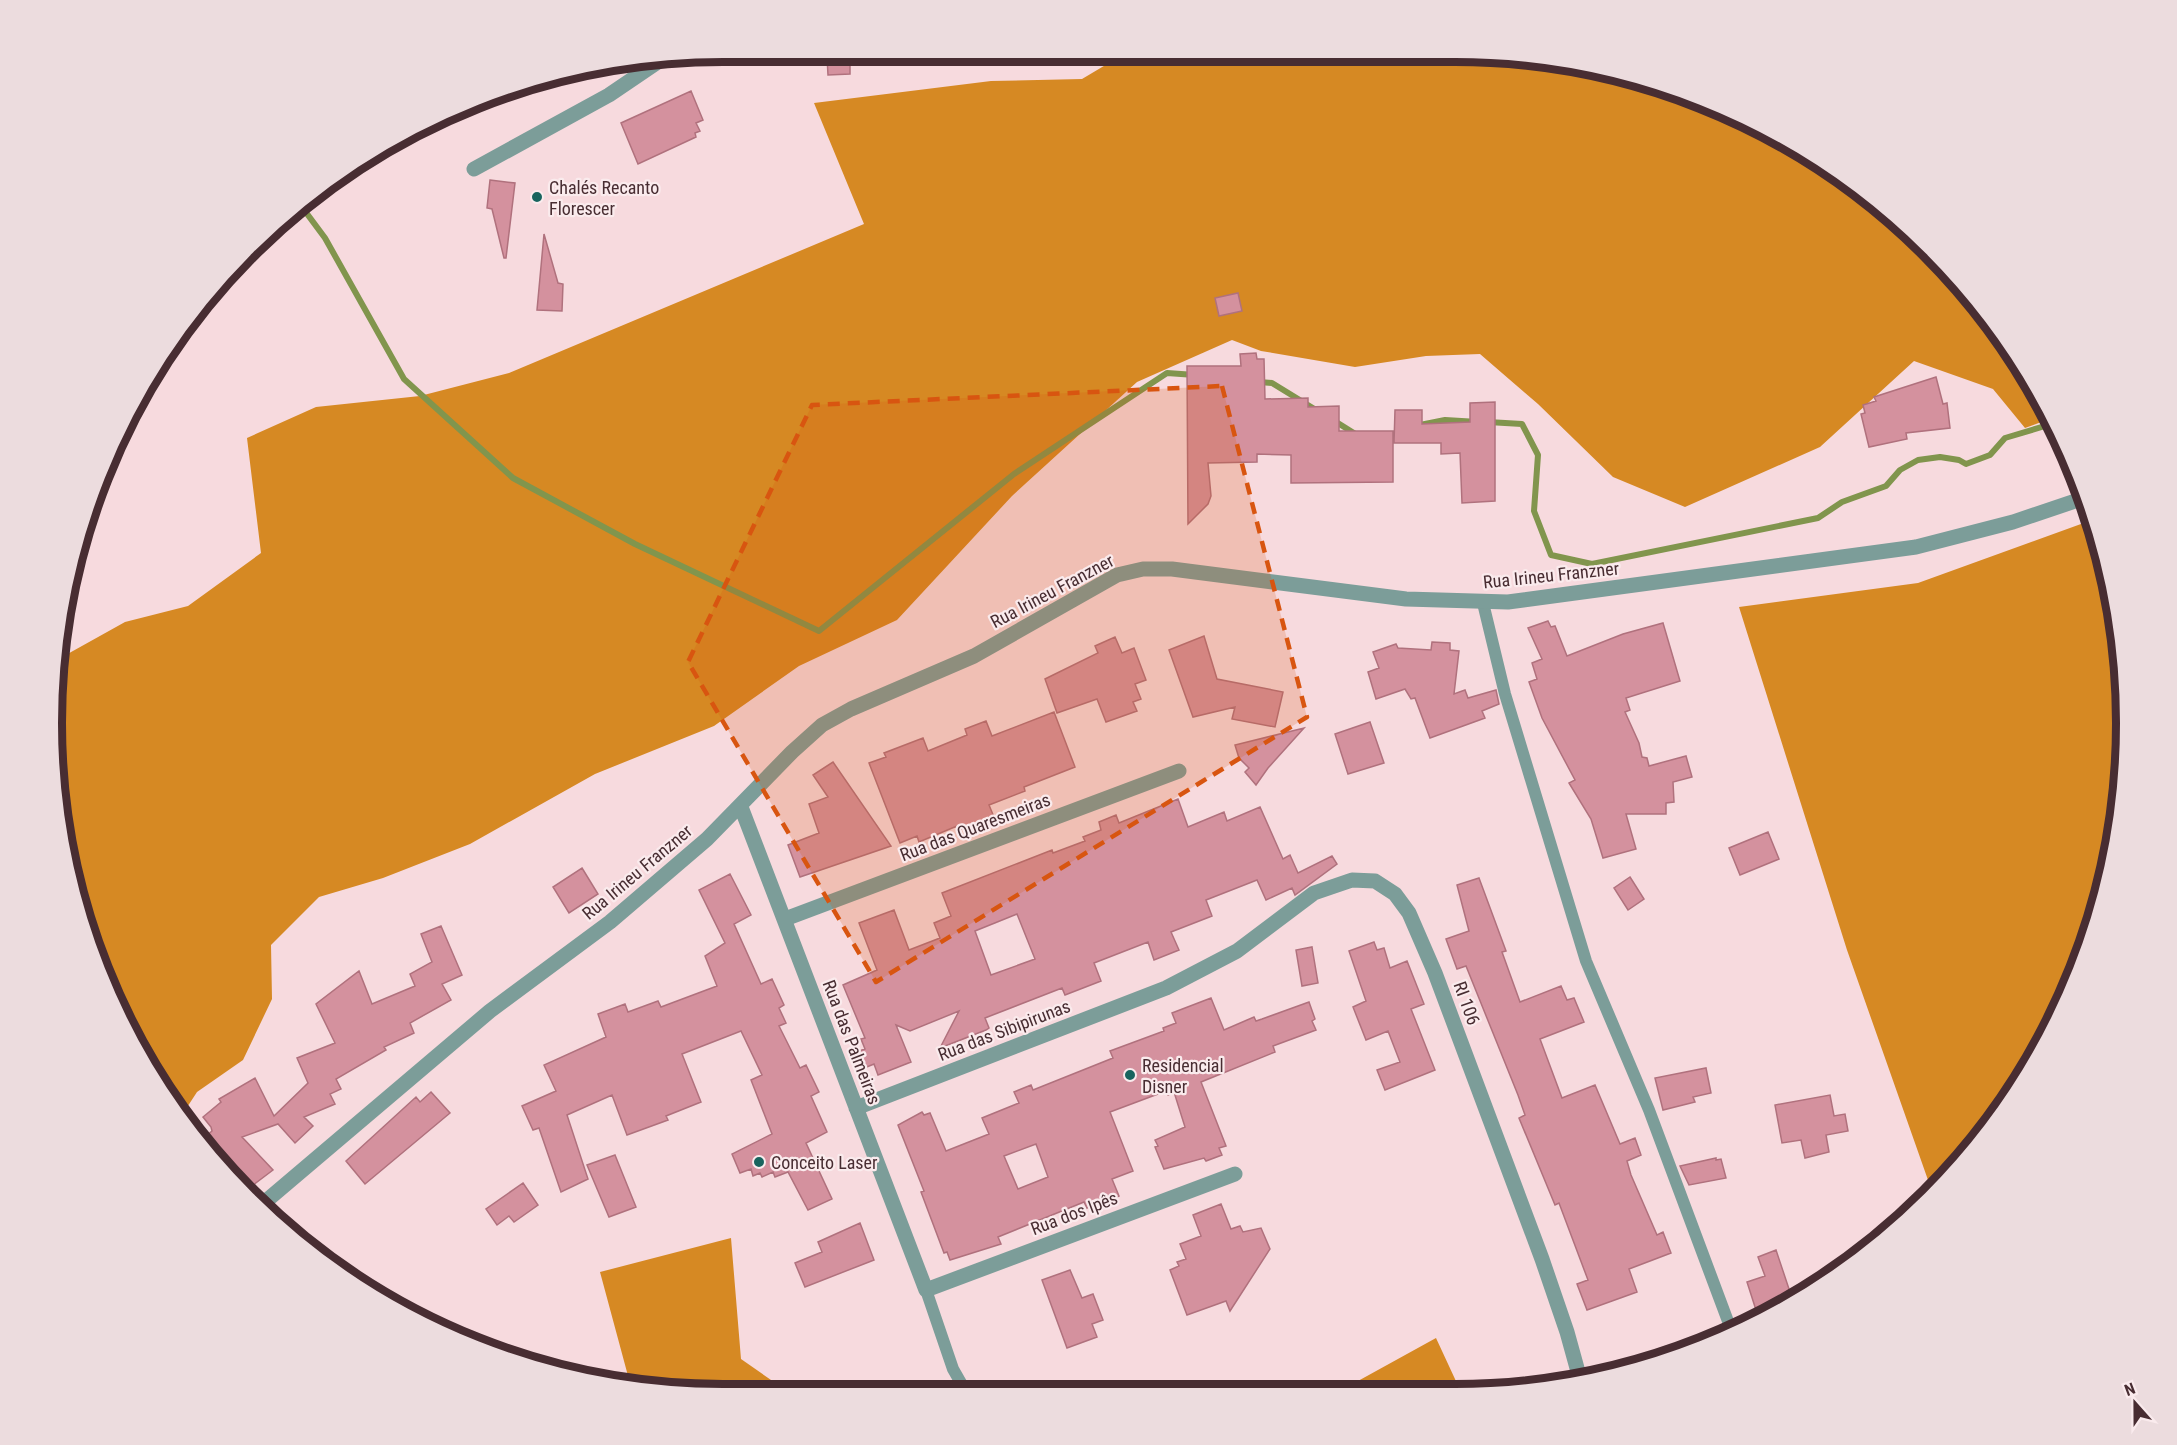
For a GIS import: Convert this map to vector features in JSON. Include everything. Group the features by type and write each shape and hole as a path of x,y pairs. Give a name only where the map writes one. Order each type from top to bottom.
{"street":[{"path":"474,169 609,94 652,65"},
{"name":"Rua Irineu Franzner","path":"267,1201 490,1011 610,922 741,807 792,752 822,725 851,709 974,656 1117,575 1143,569 1172,569 1406,599 1483,603 1556,596 1916,547 2013,522 2076,501"},
{"name":"Rua das Quaresmeiras","path":"785,919 1179,771"},
{"name":"Rua das Palmeiras","path":"741,807 926,1290"},
{"name":"RI 106","path":"1166,988 1237,951 1314,893 1334,884 1352,880 1375,881 1395,894 1408,913 1435,973 1568,1332 1578,1372"},
{"name":"Rua das Sibipirunas","path":"856,1108 1166,988"},
{"name":"Rua dos Ipês","path":"926,1290 1235,1173"}],"lane":[{"path":"1483,603 1505,694 1587,961 1616,1036 1649,1110 1729,1323"},
{"path":"926,1290 953,1369 962,1384"}],"highlighted area":[{"path":"1222,386 1307,717 876,982 688,662 812,405"}],"shaded area":[{"path":"1111,62 1498,63 1583,74 1667,97 1707,112 1785,150 1857,198 1890,226 1922,255 1979,320 2004,355 2043,422 2025,428 1993,389 1914,361 1820,447 1685,507 1613,477 1538,404 1480,354 1426,356 1355,367 1261,351 1232,340 1137,382 1012,496 897,620 799,666 714,726 595,774 470,844 383,878 319,897 271,945 272,999 243,1060 197,1092 186,1109 150,1053 130,1015 112,975 84,894 67,809 63,766 63,679 65,655 125,622 188,606 261,553 247,438 316,407 420,396 509,373 864,224 814,103 991,81 1082,79"},
{"path":"2084,523 2103,594 2110,636 2116,722 2110,809 2103,851 2093,894 2065,975 2027,1053 2004,1090 1979,1125 1927,1185 1928,1180 1847,950 1739,607 1918,583"},
{"path":"731,1238 741,1359 777,1384 679,1382 628,1377 600,1272"},
{"path":"1436,1338 1457,1384 1454,1384 1353,1384"}],"building":[{"path":"827,62 850,62 850,74 828,75"},
{"path":"691,91 703,120 696,123 700,131 695,133 696,137 638,164 621,123"},
{"path":"490,180 515,183 506,258 504,258 492,209 487,208"},
{"path":"544,234 558,283 563,284 562,311 537,310"},
{"path":"1238,293 1242,311 1219,316 1215,298"},
{"path":"1256,353 1257,359 1264,359 1265,399 1308,398 1308,407 1339,406 1339,431 1393,431 1393,482 1291,483 1291,455 1257,454 1257,462 1208,463 1211,496 1208,504 1188,524 1187,366 1241,366 1240,354"},
{"path":"1936,377 1943,404 1947,403 1950,428 1906,433 1907,439 1869,447 1861,414 1865,413 1863,405 1876,401 1874,397"},
{"path":"1495,402 1495,501 1462,503 1460,453 1441,454 1441,443 1394,443 1395,410 1422,410 1422,424 1470,422 1470,403"},
{"path":"1548,621 1551,627 1555,626 1567,656 1623,634 1663,623 1680,681 1626,698 1630,710 1625,712 1639,743 1642,757 1647,758 1649,766 1686,756 1692,777 1673,782 1674,802 1666,803 1666,814 1626,814 1636,849 1603,858 1591,819 1569,783 1575,780 1542,718 1529,682 1537,679 1532,663 1542,659 1528,628"},
{"path":"1204,636 1217,679 1283,692 1275,727 1232,719 1235,707 1193,717 1169,650"},
{"path":"1115,637 1122,653 1134,648 1146,680 1135,684 1141,699 1133,702 1137,711 1106,722 1097,699 1057,713 1045,679 1098,653 1095,646"},
{"path":"1432,642 1450,643 1450,650 1459,651 1454,694 1465,690 1468,698 1496,690 1499,704 1482,711 1485,718 1430,738 1415,698 1411,699 1405,689 1376,699 1368,672 1379,668 1373,652 1396,644 1398,648 1431,650"},
{"path":"1054,712 1075,767 1024,787 1025,791 989,805 994,817 959,830 957,826 919,842 917,836 900,843 869,763 886,757 884,753 923,738 928,751 967,735 965,729 986,721 992,736"},
{"path":"1370,722 1384,763 1348,774 1335,734"},
{"path":"1304,728 1256,785 1245,772 1249,768 1239,758 1235,745"},
{"path":"833,762 891,846 800,877 788,845 819,833 809,804 828,797 813,775"},
{"path":"1178,799 1188,827 1224,812 1227,821 1260,807 1283,859 1290,855 1298,873 1332,856 1337,864 1295,895 1292,888 1266,900 1257,880 1206,900 1212,916 1171,932 1179,950 1154,960 1148,942 1094,963 1101,981 1065,995 1062,988 985,1018 989,1028 986,1030 940,1048 959,1011 910,1031 896,1025 911,1062 878,1075 874,1064 862,1069 856,1052 865,1049 861,1039 865,1038 843,985 877,970 859,923 894,910 909,950 940,938 934,923 951,916 942,893 1052,850 1053,853 1085,841 1083,837 1101,830 1099,822 1116,815 1119,823","holes":["1017,914 1035,959 991,975 975,931"]},
{"path":"1768,832 1779,859 1740,875 1729,848"},
{"path":"582,868 598,894 569,913 553,887"},
{"path":"730,874 751,915 734,924 761,984 772,979 784,1005 779,1008 786,1023 779,1026 800,1068 806,1065 819,1092 811,1096 827,1132 806,1143 832,1199 808,1210 788,1172 775,1177 773,1172 762,1177 760,1173 753,1176 751,1169 740,1173 732,1154 772,1134 751,1080 762,1075 741,1031 682,1054 701,1102 666,1116 668,1120 627,1135 612,1095 567,1115 588,1179 561,1192 539,1128 533,1130 522,1106 556,1091 544,1065 606,1037 598,1014 625,1004 628,1012 658,1001 661,1007 717,986 705,956 725,943 699,890"},
{"path":"1630,877 1644,899 1628,910 1614,888"},
{"path":"1479,878 1506,951 1502,952 1520,1002 1561,986 1567,1000 1574,998 1584,1022 1540,1039 1562,1098 1595,1085 1620,1144 1635,1138 1641,1155 1627,1161 1631,1175 1657,1235 1663,1232 1671,1253 1629,1269 1637,1292 1587,1310 1577,1284 1588,1280 1559,1203 1555,1205 1519,1118 1525,1115 1518,1095 1466,966 1457,969 1446,939 1469,931 1457,885"},
{"path":"441,926 462,975 442,984 451,1000 410,1023 414,1033 384,1047 386,1050 336,1079 341,1089 330,1094 335,1104 304,1117 313,1126 295,1143 278,1124 242,1137 273,1170 252,1186 207,1135 212,1131 203,1117 221,1102 219,1099 255,1078 274,1116 308,1083 297,1058 335,1043 316,1004 359,971 372,1004 415,986 410,974 432,962 421,934"},
{"path":"1374,942 1377,950 1384,948 1390,968 1407,961 1424,1004 1411,1009 1435,1070 1385,1090 1377,1070 1400,1062 1388,1031 1366,1040 1353,1007 1366,1001 1349,951"},
{"path":"1312,947 1318,983 1302,986 1296,950"},
{"path":"1211,998 1224,1030 1254,1017 1256,1021 1309,1002 1316,1030 1273,1046 1275,1052 1201,1082 1226,1146 1219,1148 1222,1155 1206,1161 1204,1158 1164,1169 1155,1147 1158,1146 1155,1140 1185,1127 1174,1092 1168,1095 1166,1091 1110,1112 1133,1171 1112,1179 1119,1196 1087,1208 1084,1202 998,1237 1001,1244 950,1260 947,1252 944,1253 921,1192 924,1191 898,1125 922,1112 924,1115 930,1113 946,1151 989,1134 982,1118 1019,1103 1014,1092 1031,1085 1033,1090 1113,1058 1110,1051 1164,1031 1163,1028 1176,1023 1172,1013","holes":["1036,1144 1048,1177 1018,1189 1004,1156"]},
{"path":"1706,1068 1711,1093 1693,1097 1695,1102 1663,1110 1655,1078"},
{"path":"431,1092 450,1113 365,1184 346,1161 416,1097 420,1102"},
{"path":"1830,1095 1834,1116 1845,1114 1848,1131 1826,1135 1829,1152 1805,1158 1801,1140 1782,1143 1775,1105"},
{"path":"615,1155 636,1207 609,1217 587,1165"},
{"path":"1716,1158 1716,1160 1721,1159 1726,1178 1689,1185 1680,1166"},
{"path":"523,1183 538,1205 514,1222 509,1216 497,1225 486,1209"},
{"path":"1221,1204 1231,1229 1240,1226 1243,1232 1261,1228 1270,1249 1230,1311 1226,1301 1187,1315 1170,1270 1179,1266 1177,1262 1186,1259 1180,1244 1201,1236 1193,1215"},
{"path":"860,1223 874,1260 805,1287 795,1263 822,1252 818,1242"},
{"path":"1776,1250 1790,1292 1756,1310 1747,1282 1765,1276 1758,1257"},
{"path":"1070,1270 1082,1298 1093,1294 1103,1320 1092,1324 1097,1337 1067,1348 1042,1280"}],"waterway":[{"path":"305,211 325,238 404,379 513,478 635,544 819,631 1014,474 1167,373 1195,375"},
{"path":"1259,382 1272,383 1316,410"},
{"path":"1333,420 1357,435"},
{"path":"1420,425 1445,420 1478,422"},
{"path":"1488,422 1522,424 1538,455 1534,511 1551,555 1592,564 1818,518 1842,502 1886,486 1900,470 1918,460 1940,457 1959,460 1966,464 1990,455 2005,438 2045,426"}],"place":[{"name":"Chalés Recanto Florescer","path":"537,197"},
{"name":"Residencial Disner","path":"1130,1075"},
{"name":"Conceito Laser","path":"759,1162"}]}
